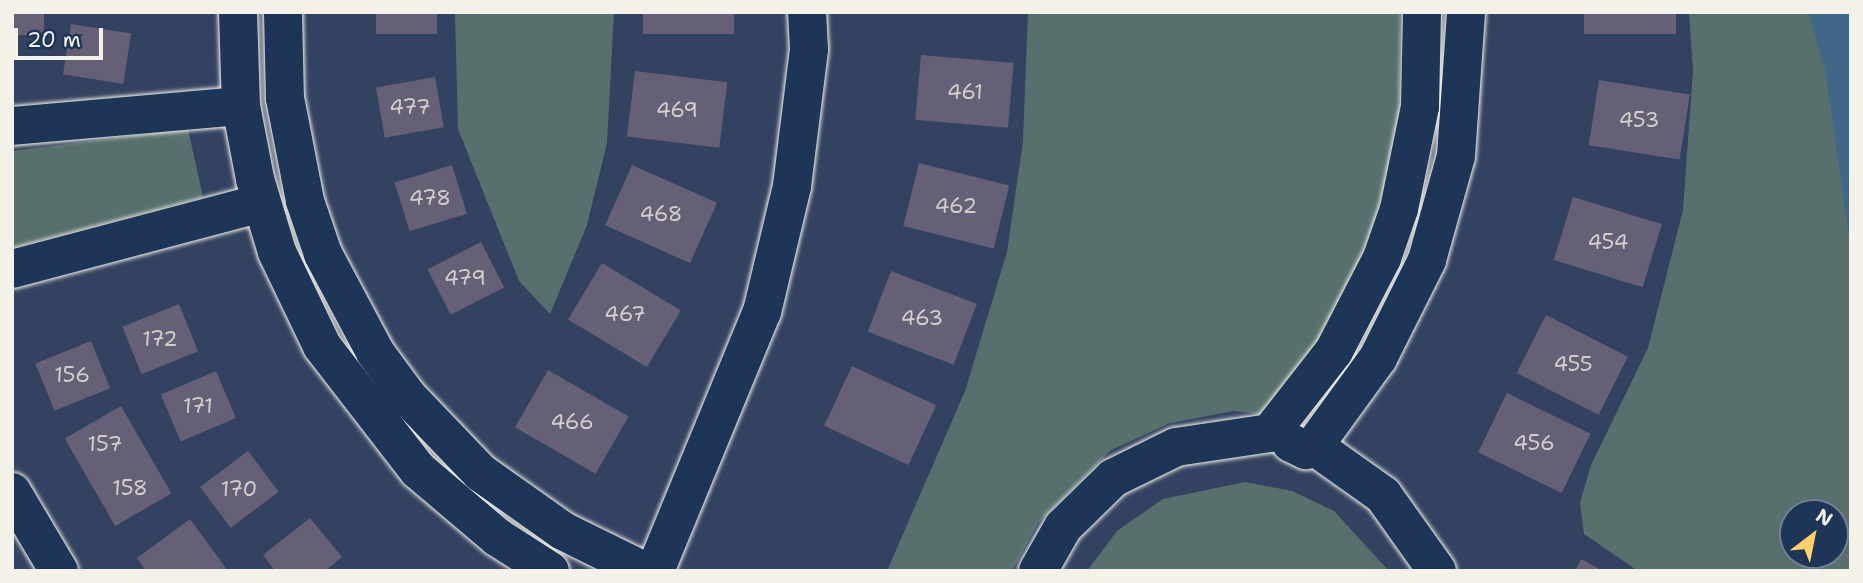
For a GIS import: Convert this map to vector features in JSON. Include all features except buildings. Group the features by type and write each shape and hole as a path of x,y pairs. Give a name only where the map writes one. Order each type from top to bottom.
{"street":[{"path":"238,12 242,106 261,203 310,323 382,431 456,506 550,571"},
{"path":"283,12 292,147 341,291 408,397 521,504 644,571"},
{"path":"655,571 762,312 792,186 809,49 807,12"},
{"path":"1270,433 1334,351 1382,258 1414,146 1422,12"},
{"path":"1038,571 1087,500 1144,460 1176,447 1270,433 1306,450 1314,446 1378,358 1427,260 1456,156 1466,12"},
{"path":"12,126 242,106"},
{"path":"250,155 292,147"},
{"path":"12,269 261,203"},
{"path":"1314,446 1383,495 1437,571"},
{"path":"12,492 58,571"}],"green space":[{"path":"455,12 614,12 607,143 587,225 550,314 519,281 458,129"},
{"path":"1028,12 1400,12 1399,134 1374,233 1285,417 1234,411 1170,423 1111,450 1038,523 1012,571 887,571 965,391 1007,252 1023,141"},
{"path":"1689,12 1851,12 1851,571 1638,571 1584,534 1580,503 1591,465 1648,348 1683,210 1693,71"},
{"path":"188,129 203,197 12,248 12,151"},
{"path":"1245,482 1292,491 1334,511 1389,571 1087,571 1117,531 1163,499"}],"water":[{"path":"1808,12 1851,12 1851,252 1825,69"}]}
